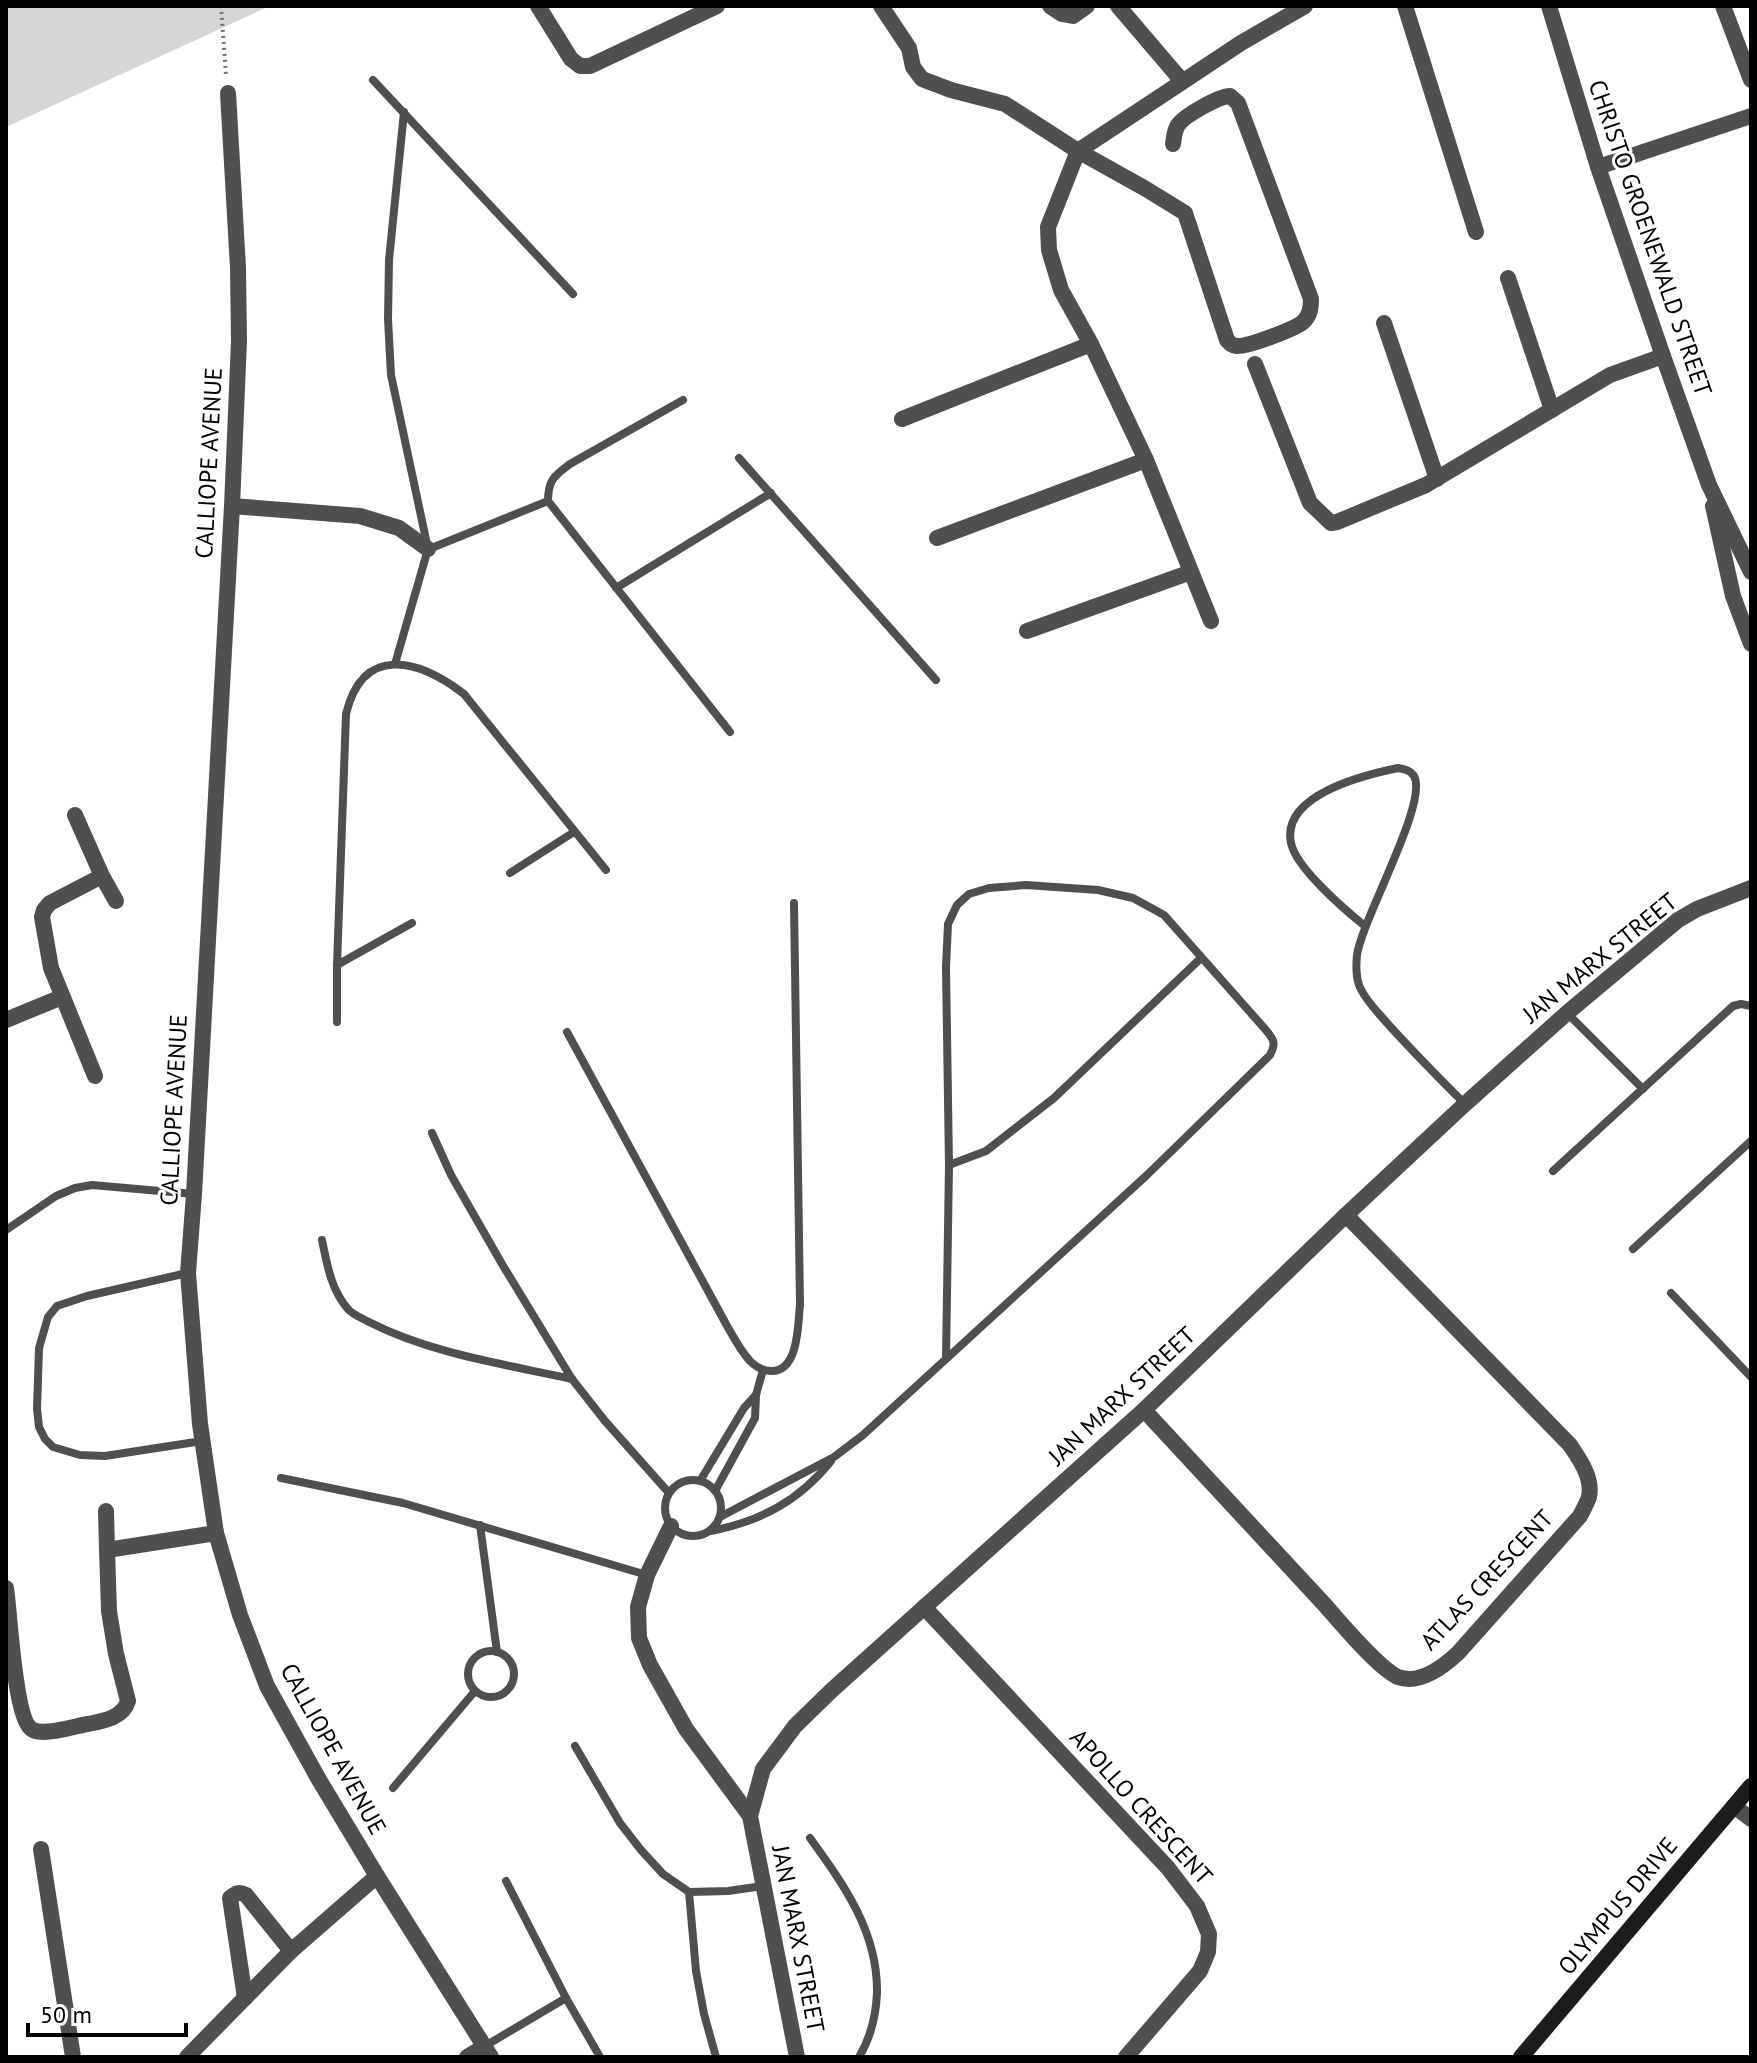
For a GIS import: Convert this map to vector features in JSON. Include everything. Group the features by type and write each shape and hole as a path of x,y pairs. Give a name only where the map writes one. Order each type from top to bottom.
{"street":[{"path":"538,6 571,59 580,66 590,66 717,6"},
{"path":"881,6 909,48 913,67 922,79 1005,104 1185,213 1227,340 1232,345 1254,343 1301,324 1310,312 1311,299 1238,103 1230,96 1223,96 1184,119 1175,129 1173,144"},
{"path":"1050,6 1062,14 1073,16 1087,6"},
{"path":"1118,6 1182,81"},
{"path":"1211,621 1146,460 1091,344 1061,290 1049,250 1048,227 1078,151 1241,43 1305,6"},
{"path":"1405,6 1476,232"},
{"name":"CHRISTO GROENEWALD STREET","path":"1549,6 1598,167 1709,485 1751,572"},
{"path":"1723,6 1751,80"},
{"name":"CALLIOPE AVENUE","path":"228,93 239,341 188,1273 202,1441 216,1533 240,1615 267,1686 377,1876 488,2052"},
{"path":"1598,167 1751,116"},
{"path":"1508,278 1552,410"},
{"path":"1384,323 1437,479"},
{"path":"902,419 1091,344"},
{"path":"1255,364 1310,503 1331,523 1437,479 1610,375 1663,356"},
{"path":"937,538 1146,460"},
{"name":"CHRISTO GROENEWALD STREET","path":"1709,485 1719,543 1733,596 1751,644"},
{"path":"232,506 360,516 399,528 428,549"},
{"path":"1027,631 1191,572"},
{"path":"75,815 116,901"},
{"path":"95,1076 46,950 42,917 50,903 102,876"},
{"name":"JAN MARX STREET","path":"797,2057 750,1816 763,1769 795,1726 1144,1410 1346,1215 1567,1013 1678,920 1697,909 1751,888"},
{"path":"6,1020 62,997"},
{"name":"ATLAS CRESCENT","path":"1144,1410 1386,1669 1398,1677 1411,1680 1443,1666 1458,1653 1580,1516 1589,1496 1588,1480 1570,1445 1346,1215"},
{"path":"6,1588 20,1705 26,1725 37,1732 46,1732 116,1716 126,1708 128,1701 109,1611 106,1511"},
{"path":"671,1526 647,1575 638,1607 639,1638 650,1665 686,1729 750,1816"},
{"path":"107,1550 216,1533"},
{"name":"APOLLO CRESCENT","path":"924,1607 1168,1868 1197,1906 1209,1934 1208,1952 1200,1971 1126,2057"},
{"name":"OLYMPUS DRIVE","path":"1521,2057 1751,1786"},
{"path":"1734,1806 1751,1819"},
{"path":"41,1849 73,2057"},
{"path":"187,2057 291,1951 377,1876"},
{"path":"245,1998 230,1898 241,1892 246,1895 291,1951"},
{"path":"467,2057 488,2052"}],"lane":[{"path":"373,80 573,294"},
{"path":"395,664 428,549 391,375 388,333 389,260 404,112"},
{"path":"683,400 555,475 548,487 548,501 730,732"},
{"path":"739,458 936,680"},
{"path":"616,588 771,493"},
{"path":"428,549 548,501"},
{"path":"337,1022 346,714 355,687 379,668 395,664 427,670 464,694 606,870"},
{"path":"1365,926 1340,906 1299,859 1291,843 1291,829 1295,815 1316,796 1334,787 1398,768 1415,777 1413,806 1403,838 1365,926 1357,953 1356,970 1360,988 1391,1028 1465,1104"},
{"path":"510,873 574,832"},
{"path":"720,1517 834,1457 863,1435 1147,1175 1270,1055 1274,1047 1271,1037 1164,915 1133,898 1098,890 1026,885 989,888 969,894 957,905 948,924 946,1358"},
{"path":"567,1032 726,1324 751,1363 774,1372 784,1369 793,1355 798,1326 794,903"},
{"path":"337,965 412,923"},
{"path":"949,1165 986,1151 1034,1115 1201,958"},
{"path":"1553,1171 1733,1006 1751,1006"},
{"path":"1567,1013 1643,1089"},
{"path":"432,1133 451,1175 572,1379 669,1493"},
{"path":"1633,1249 1751,1141"},
{"path":"6,1230 56,1196 84,1186 194,1194"},
{"path":"322,1240 337,1294 350,1312 430,1347 572,1379"},
{"path":"188,1273 57,1306 48,1317 39,1348 37,1409 39,1427 45,1439 53,1447 80,1455 105,1456 202,1441"},
{"path":"1671,1293 1751,1377"},
{"path":"715,1491 755,1418 756,1395 763,1370"},
{"path":"700,1481 744,1408 756,1395"},
{"path":"709,1532 720,1517 720,1499 709,1484 691,1479 683,1482 669,1493 664,1510 677,1532 693,1537 738,1526 772,1511 805,1489 834,1457"},
{"path":"281,1478 403,1503 647,1575"},
{"path":"480,1525 497,1652"},
{"path":"497,1652 510,1660 515,1675 510,1689 497,1697 482,1696 475,1691 468,1678 471,1663 482,1653 497,1652"},
{"path":"393,1788 475,1691"},
{"path":"575,1746 620,1823 663,1874 689,1892 764,1886"},
{"path":"810,1838 860,1914 874,1953 876,2008 873,2028 859,2057"},
{"path":"506,1881 600,2057"},
{"path":"689,1892 696,1971 716,2057"},
{"path":"488,2052 566,1998"}],"path":[{"path":"221,6 228,93"}],"shaded area":[{"path":"6,6 270,6 6,127"}]}
